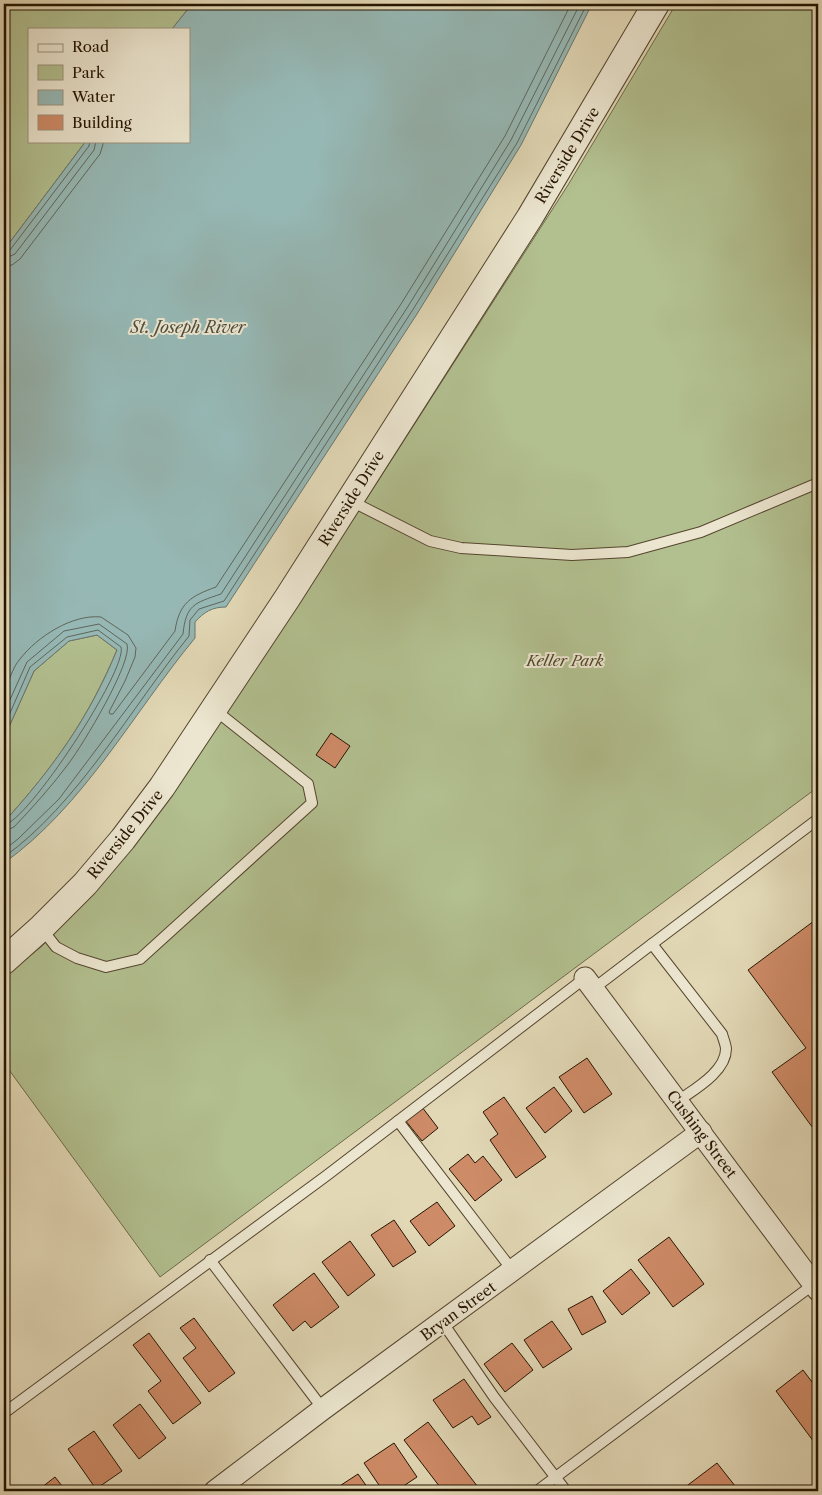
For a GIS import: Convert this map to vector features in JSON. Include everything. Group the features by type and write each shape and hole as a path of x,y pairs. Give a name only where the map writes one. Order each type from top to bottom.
{"street":[{"name":"Riverside Drive","path":"4,961 41,928 85,884 123,839 162,787 350,501 530,217 656,4"},
{"name":"Cushing Street","path":"589,983 816,1287"},
{"name":"Bryan Street","path":"215,1491 323,1409 443,1323 701,1132"}],"lane":[{"path":"350,501 430,541 461,548 572,555 628,552 701,532 818,483"},
{"path":"41,928 56,947 77,958 106,967 140,959 312,803 308,784 214,709"},
{"path":"4,1413 398,1121 589,983 652,944 818,818"},
{"path":"652,944 722,1034 727,1050 713,1076 678,1101"},
{"path":"398,1121 513,1271"},
{"path":"210,1260 323,1409"},
{"path":"537,1491 816,1287"},
{"path":"443,1323 500,1405 566,1491"}],"green space":[{"path":"4,4 192,4 173,28 28,28 28,142 85,142 4,250"},
{"name":"Keller Park","path":"676,4 818,4 818,787 160,1277 4,1063 4,977 42,946 100,887 148,828 369,495 568,185"},
{"path":"97,635 117,650 106,675 82,720 54,762 4,822 4,738 34,671 69,641"}],"water":[{"name":"St. Joseph River","path":"192,4 592,4 521,145 417,314 226,607 209,611 195,622 195,638 83,787 33,840 4,863 4,822 54,762 82,720 117,650 97,635 69,641 34,671 4,738 4,250 85,142 190,142 190,28 173,28"}],"building":[{"path":"331,733 350,746 335,768 316,755"},
{"path":"818,918 818,1135 772,1072 806,1048 748,970"},
{"path":"587,1058 612,1094 584,1113 559,1077"},
{"path":"554,1087 572,1111 545,1133 526,1108"},
{"path":"504,1097 546,1157 516,1178 490,1140 498,1134 483,1112"},
{"path":"422,1107 438,1128 422,1141 405,1120"},
{"path":"468,1154 475,1163 483,1156 502,1180 475,1201 449,1169"},
{"path":"437,1202 455,1226 429,1246 410,1221"},
{"path":"394,1220 416,1252 393,1267 371,1235"},
{"path":"669,1237 704,1284 673,1307 638,1260"},
{"path":"350,1241 375,1275 348,1296 322,1262"},
{"path":"631,1269 650,1293 622,1315 603,1291"},
{"path":"314,1273 339,1307 311,1328 305,1321 293,1331 273,1305"},
{"path":"592,1296 606,1322 582,1335 568,1309"},
{"path":"194,1318 235,1373 209,1392 183,1358 196,1348 180,1328"},
{"path":"552,1321 572,1349 543,1368 524,1340"},
{"path":"149,1333 201,1403 173,1424 148,1391 161,1381 133,1345"},
{"path":"512,1343 533,1370 505,1392 484,1364"},
{"path":"803,1370 818,1390 818,1439 814,1442 776,1391"},
{"path":"464,1379 491,1417 478,1425 472,1416 453,1428 433,1400"},
{"path":"140,1404 166,1438 139,1459 113,1425"},
{"path":"428,1422 481,1491 443,1491 404,1440"},
{"path":"94,1431 122,1471 96,1489 68,1449"},
{"path":"394,1443 417,1477 396,1491 383,1491 364,1463"},
{"path":"717,1463 739,1491 680,1491"},
{"path":"358,1474 370,1491 332,1491"},
{"path":"55,1477 66,1491 37,1491"}]}
